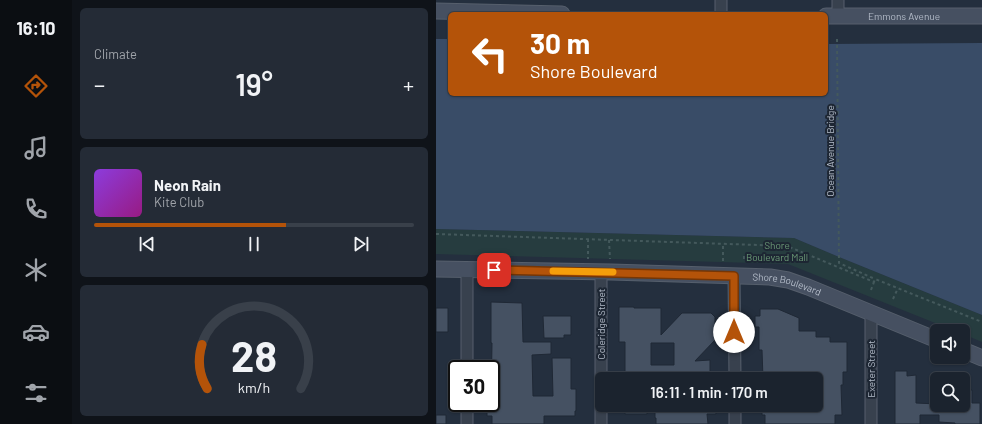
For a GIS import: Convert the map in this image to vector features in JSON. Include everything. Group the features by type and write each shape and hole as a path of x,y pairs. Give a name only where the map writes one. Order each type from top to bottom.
{"main road":[{"path":"436,11 478,12"},
{"name":"Emmons Avenue","path":"832,16 982,16"},
{"name":"Shore Boulevard","path":"436,269 770,277 788,280 808,287 930,337"},
{"path":"970,353 982,358"}],"street":[{"path":"721,0 721,12"},
{"path":"832,16 838,0"},
{"path":"467,270 467,360"},
{"name":"Coleridge Street","path":"601,272 601,424"},
{"path":"734,276 734,372"},
{"name":"Exeter Street","path":"870,313 871,424"},
{"path":"467,412 467,424"},
{"path":"735,412 735,424"}],"path":[{"name":"Ocean Avenue Bridge","path":"837,39 839,263 875,279"},
{"path":"436,234 787,246 874,282"},
{"path":"588,239 588,259"},
{"path":"609,240 610,260"},
{"path":"723,244 723,261"},
{"path":"744,256 744,262"},
{"path":"871,290 875,279 982,322"},
{"path":"894,299 898,288"}],"green space":[{"name":"Shore Boulevard Mall","path":"436,229 794,238 982,315 982,342 970,337 970,324 938,324 788,264 436,254"}],"water":[{"path":"436,39 448,39 448,96 828,96 828,44 982,43 982,315 794,238 436,229"}],"building":[{"path":"491,302 522,303 523,342 551,342 551,354 532,355 533,396 553,396 552,358 571,358 571,389 576,389 575,416 544,416 544,424 492,424 492,416 487,416 487,412 500,412 500,360 492,360"},
{"path":"619,307 661,308 661,335 682,313 711,313 715,317 715,340 695,361 710,360 710,372 625,372 625,342 619,342","holes":["651,343 674,343 674,365 651,365"]},
{"path":"436,308 448,308 448,332 436,332"},
{"path":"760,309 778,309 799,318 799,331 816,331 816,337 830,337 830,342 847,342 847,372 843,372 843,385 841,385 842,415 835,415 835,424 765,424 765,415 762,415 762,412 823,412 823,372 763,372 762,350 759,350 759,327 755,327 755,316 760,316"},
{"path":"543,316 571,316 571,335 564,335 564,338 544,338"},
{"path":"895,371 907,371 907,376 916,375 916,403 930,404 930,412 970,412 970,390 972,390 972,403 980,403 980,424 955,424 939,422 939,415 920,415 920,424 895,424"},
{"path":"625,412 647,412 647,414 625,414"},
{"path":"655,412 716,412 716,414 707,414 708,424 656,424"},
{"path":"436,415 446,415 446,424 436,424"}],"slow traffic":[{"path":"553,271 613,272"}],"route":[{"path":"494,270 734,276 734,332"}]}
